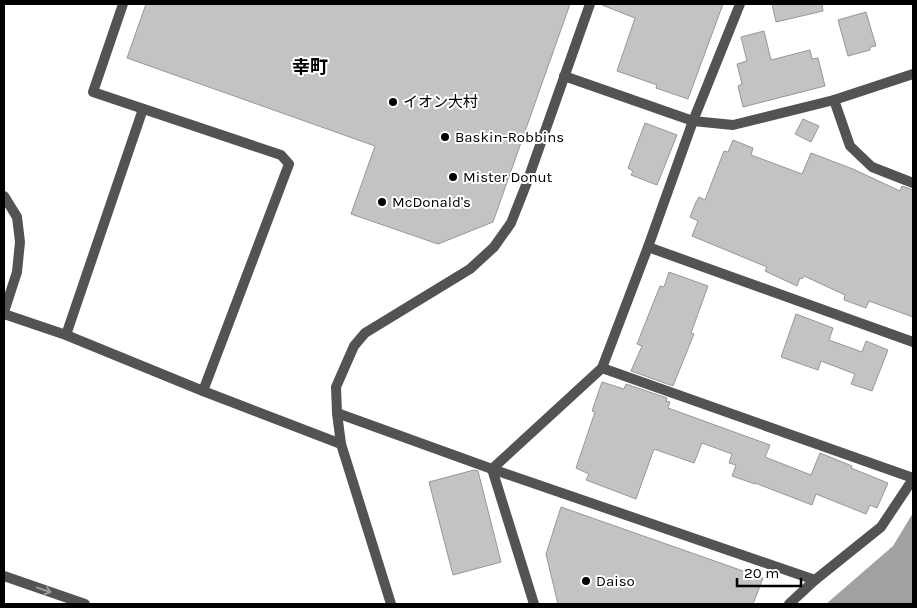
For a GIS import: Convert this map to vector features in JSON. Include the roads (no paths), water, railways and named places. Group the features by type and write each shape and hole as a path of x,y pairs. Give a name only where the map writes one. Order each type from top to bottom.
{"street":[{"path":"123,4 93,92 281,155 289,164 203,391"},
{"path":"391,604 341,444 336,387 354,346 365,333 470,269 494,247 505,231 526,185 590,4"},
{"path":"492,469 602,368 694,121 740,4"},
{"path":"564,76 694,121 733,125 834,100 913,74"},
{"path":"834,100 850,146 872,167 913,183"},
{"path":"66,335 143,109"},
{"path":"4,196 17,217 20,242 17,272 4,313 66,335 203,391 341,444"},
{"path":"648,247 913,342"},
{"path":"602,368 913,478 881,527 815,580 789,604"},
{"path":"337,413 492,469 815,580"},
{"path":"492,469 534,604"},
{"path":"4,576 85,604"}],"place":[{"name":"イオン大村","path":"393,102"},
{"name":"Baskin-Robbins","path":"445,137"},
{"name":"Mister Donut","path":"453,177"},
{"name":"McDonald's","path":"382,202"},
{"name":"Daiso","path":"586,581"}],"district":[{"name":"幸町","path":"310,67"}]}
